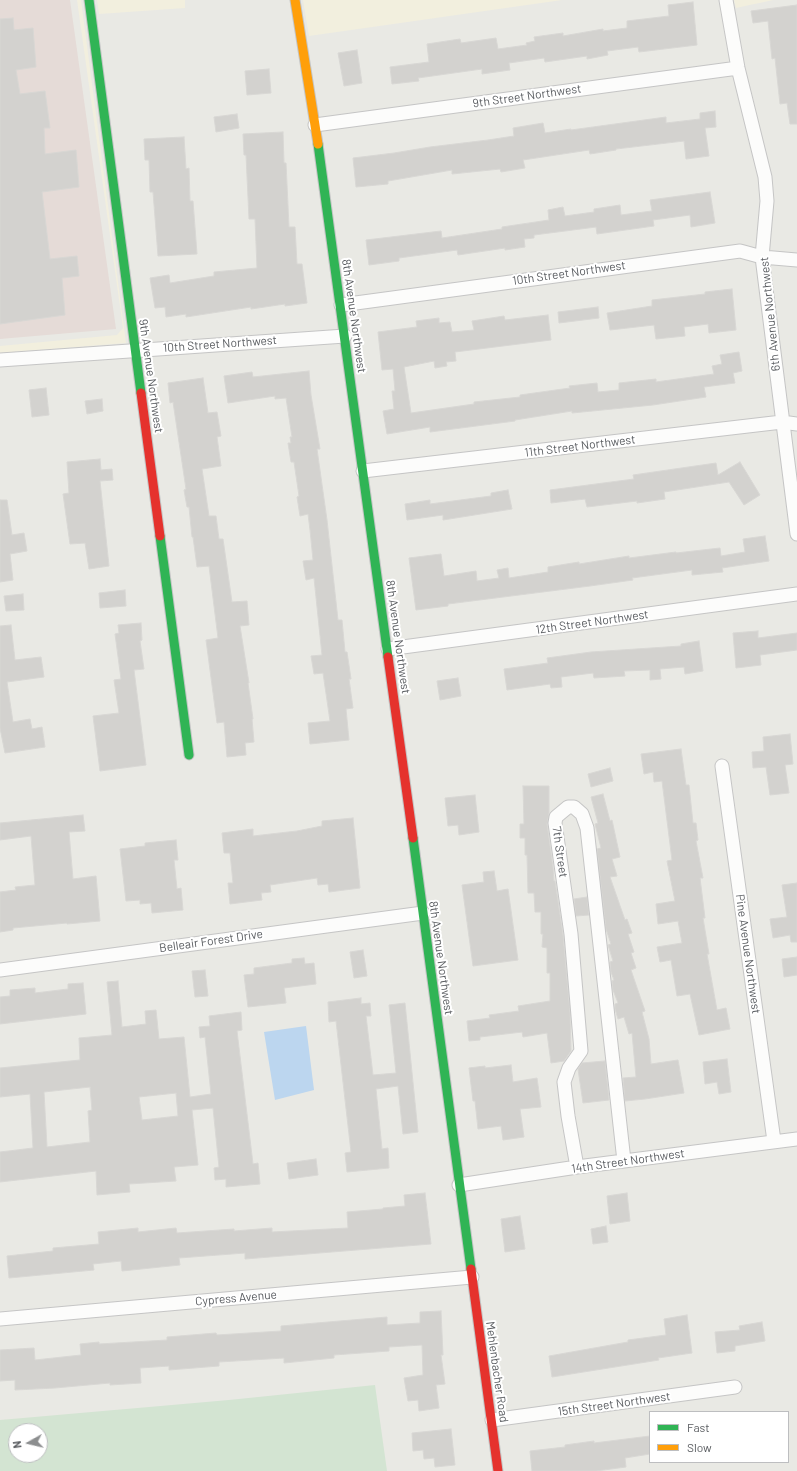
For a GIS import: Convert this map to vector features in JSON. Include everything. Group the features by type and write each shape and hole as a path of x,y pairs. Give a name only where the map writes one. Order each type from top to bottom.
{"street":[{"name":"9th Avenue Northwest","path":"89,0 189,755"},
{"name":"8th Avenue Northwest","path":"295,0 341,305 472,1277"},
{"name":"6th Avenue Northwest","path":"726,0 738,68 765,177 767,201 762,257 797,534"},
{"name":"9th Street Northwest","path":"315,125 738,68"},
{"name":"10th Street Northwest","path":"341,305 740,251 762,257 797,260"},
{"name":"10th Street Northwest","path":"0,360 345,336"},
{"name":"11th Street Northwest","path":"363,472 782,422 797,424"},
{"name":"12th Street Northwest","path":"388,649 797,594"},
{"name":"Pine Avenue Northwest","path":"722,766 774,1141"},
{"name":"7th Street","path":"577,1168 564,1082 569,1068 581,1051 571,934 555,823 556,817 568,807 574,807 582,814 587,828 624,1161"},
{"name":"Belleair Forest Drive","path":"0,970 423,913"},
{"name":"14th Street Northwest","path":"459,1185 624,1161 797,1139"},
{"name":"Cypress Avenue","path":"0,1319 472,1277"},
{"name":"Mehlenbacher Road","path":"472,1277 498,1471"},
{"name":"15th Street Northwest","path":"492,1420 735,1387"}],"shaded area":[{"path":"0,0 70,0 116,329 0,339"},
{"path":"77,0 81,0 126,343 0,353 0,346 117,335 123,328"},
{"path":"97,0 185,0 185,8 99,14"},
{"path":"303,0 562,0 309,36"},
{"path":"734,0 773,0 736,8"}],"green space":[{"path":"375,1385 387,1471 0,1471 0,1420 229,1400"}],"water":[{"path":"306,1026 314,1090 275,1100 264,1032"}],"building":[{"path":"693,2 697,45 639,52 638,47 607,51 608,55 587,59 587,56 545,62 544,58 509,63 510,70 482,74 482,69 418,78 419,81 392,84 390,67 429,62 427,44 460,39 461,43 496,38 498,49 527,45 526,43 535,41 534,37 563,33 563,36 603,29 603,31 627,28 627,21 669,16 668,5"},
{"path":"797,5 797,124 790,124 787,103 780,104 775,58 772,59 768,21 753,23 751,11"},
{"path":"13,18 14,30 33,28 36,67 16,70 20,94 45,91 50,128 44,128 45,154 76,150 79,187 42,192 50,259 77,256 79,276 62,278 65,315 0,324 0,19"},
{"path":"357,50 362,83 344,86 338,53"},
{"path":"269,69 271,93 247,95 245,71"},
{"path":"715,111 716,127 705,128 709,156 686,159 684,141 616,149 590,154 589,150 523,160 525,168 501,172 500,169 452,174 452,170 388,181 388,184 356,187 353,158 514,136 513,128 543,123 545,133 666,117 666,123 700,119 700,113"},
{"path":"237,114 239,128 216,132 214,117"},
{"path":"283,132 289,227 295,227 297,264 302,264 307,303 285,306 285,304 251,309 251,307 186,317 186,314 166,317 165,307 155,308 150,278 169,275 170,283 214,276 214,272 257,268 255,219 249,219 246,155 244,155 243,134"},
{"path":"184,137 186,169 189,168 190,201 193,201 197,254 158,256 153,192 150,192 149,160 145,160 144,139"},
{"path":"710,192 715,223 691,227 690,215 653,220 654,226 597,234 596,227 534,235 534,238 524,239 525,247 505,250 505,248 458,255 457,250 399,258 399,261 369,265 366,240 441,231 442,238 502,229 502,227 549,220 548,210 563,207 565,216 594,212 594,209 620,205 621,215 652,211 650,200"},
{"path":"732,289 736,330 709,333 708,324 684,327 685,336 656,339 654,325 610,330 607,313 652,306 652,300 705,294 705,292"},
{"path":"598,307 599,318 559,323 558,312"},
{"path":"548,315 551,340 455,352 456,361 446,362 447,366 435,368 434,361 404,367 411,413 474,404 474,402 520,397 520,395 570,388 569,386 597,383 598,392 619,390 619,383 656,379 656,382 714,374 712,366 722,364 720,355 739,352 742,371 733,373 735,383 704,387 706,397 653,405 572,413 572,411 515,421 430,432 430,427 387,434 383,411 394,409 392,391 395,391 393,369 382,370 378,332 417,327 416,321 439,318 439,323 450,322 452,332 474,330 472,321 504,316 505,320"},
{"path":"309,371 311,395 320,449 317,449 327,520 338,620 342,620 345,652 347,652 351,679 349,679 353,708 346,709 349,740 310,744 308,723 330,721 323,673 314,674 311,656 322,655 314,578 306,580 303,561 313,560 308,514 300,516 297,497 299,496 294,462 291,462 288,443 291,443 290,437 292,437 286,398 275,399 275,396 228,403 224,376 252,372 253,377"},
{"path":"203,378 208,413 217,412 221,436 217,437 221,466 202,469 209,516 216,516 219,539 223,539 232,602 247,601 249,625 240,626 249,683 254,742 245,743 246,755 227,757 224,722 217,723 206,640 218,638 209,566 197,567 189,507 187,507 184,490 186,489 173,402 170,403 168,383"},
{"path":"46,388 49,415 32,417 29,390"},
{"path":"102,399 103,411 87,414 85,401"},
{"path":"100,459 101,470 112,469 113,480 100,481 109,566 89,569 85,543 70,544 63,494 69,493 67,462"},
{"path":"740,462 760,495 744,505 729,482 664,492 665,499 637,503 637,501 587,507 585,499 551,503 550,490 634,479 633,475 716,463 718,475"},
{"path":"508,490 512,509 443,520 443,515 407,520 405,504 430,500 430,504 491,496 491,493"},
{"path":"0,500 7,500 12,535 24,533 27,551 10,554 13,580 0,582"},
{"path":"765,536 769,561 722,568 723,572 692,575 692,570 632,578 633,580 448,604 448,606 416,610 409,558 441,554 444,576 476,571 477,581 499,578 497,570 508,568 509,578 548,572 548,567 629,556 629,558 720,548 721,556 745,552 743,539"},
{"path":"125,590 126,606 100,608 99,593"},
{"path":"23,594 24,610 6,611 4,596"},
{"path":"141,623 142,640 140,641 144,669 134,670 146,765 100,771 93,716 119,713 114,680 121,679 115,634 119,633 118,625"},
{"path":"11,625 15,660 41,657 44,677 7,682 13,722 30,719 32,729 42,727 45,747 5,753 0,728 0,626"},
{"path":"758,631 758,638 797,633 797,650 760,655 761,665 736,668 733,633"},
{"path":"699,641 703,671 685,674 684,667 660,669 661,679 650,680 650,670 624,671 625,676 594,678 593,673 561,677 562,687 551,688 550,684 507,690 504,669 548,663 547,658 591,652 681,646 681,644"},
{"path":"458,678 461,696 440,700 437,681"},
{"path":"790,734 793,764 785,765 789,793 770,795 766,767 753,768 752,752 764,751 763,737"},
{"path":"681,749 686,785 689,785 693,823 696,823 698,840 696,841 703,878 700,878 705,918 703,918 709,954 707,954 717,1010 726,1008 730,1029 699,1035 690,994 677,996 671,960 660,962 657,947 682,943 678,921 658,924 656,904 675,901 667,861 672,860 662,781 654,782 653,772 644,774 641,754"},
{"path":"610,768 613,781 591,787 588,774"},
{"path":"523,786 549,786 549,813 547,824 554,881 563,935 570,1013 571,1051 564,1061 551,1063 547,1033 523,1037 522,1032 480,1037 480,1040 469,1041 467,1021 490,1018 489,1015 519,1011 518,1006 550,1001 550,973 547,973 547,948 542,947 543,934 541,934 541,912 535,912 534,893 528,893 525,838 520,838 520,824 524,824"},
{"path":"603,794 610,821 612,820 620,857 612,859 617,876 610,877 625,920 627,919 632,933 628,934 634,952 631,953 636,968 631,970 645,1011 642,1012 649,1039 651,1064 678,1060 684,1093 625,1101 623,1078 636,1077 632,1033 629,1034 624,1017 618,1019 615,1009 615,1004 618,1003 613,990 612,981 614,980 610,962 613,961 608,945 611,944 606,929 597,849 601,848 595,824 598,823 591,797"},
{"path":"475,795 479,832 459,835 458,825 448,826 445,798"},
{"path":"83,815 85,831 69,832 73,879 96,876 100,921 13,928 13,930 0,932 0,892 16,890 15,887 35,885 31,836 0,840 0,823"},
{"path":"353,818 360,888 329,892 328,884 318,885 317,878 270,885 271,892 261,893 262,900 230,904 228,883 233,883 230,853 224,853 222,833 253,829 253,836 297,831 322,826 322,821"},
{"path":"176,840 178,860 174,860 177,889 181,888 183,910 152,913 151,903 140,904 140,900 126,901 120,849 145,846 145,843"},
{"path":"494,871 497,891 508,889 518,960 473,966 462,885 484,882 483,872"},
{"path":"797,883 797,942 791,942 790,935 773,938 770,919 787,917 782,885"},
{"path":"587,897 589,915 576,916 574,899"},
{"path":"363,950 367,976 354,978 350,952"},
{"path":"797,957 797,975 784,977 782,959"},
{"path":"304,958 305,964 314,963 316,984 284,988 286,1003 248,1007 244,975 254,974 254,968 292,963 292,959"},
{"path":"205,970 208,996 195,997 192,971"},
{"path":"118,981 122,1027 146,1024 145,1011 156,1010 159,1039 184,1037 190,1097 211,1094 205,1037 200,1038 199,1027 210,1026 209,1016 241,1012 242,1030 237,1031 253,1164 258,1163 260,1184 226,1187 226,1179 215,1180 214,1168 219,1167 213,1108 192,1110 198,1165 174,1167 176,1181 129,1184 130,1192 97,1195 96,1171 0,1182 0,1152 33,1148 30,1094 0,1097 0,1068 80,1060 79,1038 112,1035 107,982","holes":["90,1087 92,1110 88,1111 90,1142 47,1147 44,1092","176,1093 178,1116 142,1120 139,1097"]},
{"path":"83,983 86,1014 0,1024 0,997 10,996 10,990 35,988 35,993 68,989 68,984"},
{"path":"361,998 361,1004 370,1003 371,1016 366,1016 373,1075 396,1073 389,1005 405,1003 418,1132 403,1134 398,1086 376,1089 382,1149 388,1148 389,1168 347,1172 345,1153 351,1152 336,1021 329,1022 328,1002"},
{"path":"727,1059 731,1092 719,1094 717,1082 705,1084 703,1062"},
{"path":"605,1061 609,1100 583,1103 578,1069 582,1063"},
{"path":"511,1065 513,1082 537,1078 541,1107 520,1109 524,1137 503,1140 501,1126 478,1129 469,1068"},
{"path":"316,1159 318,1175 289,1179 287,1163"},
{"path":"425,1193 431,1244 245,1259 245,1253 179,1258 180,1265 122,1271 121,1261 93,1264 94,1270 9,1278 7,1256 53,1251 53,1248 99,1244 98,1232 138,1228 138,1232 176,1228 177,1233 234,1229 234,1231 272,1228 272,1232 348,1228 347,1212 405,1206 404,1195"},
{"path":"627,1193 630,1221 610,1224 607,1196"},
{"path":"520,1216 525,1249 505,1252 501,1219"},
{"path":"606,1226 608,1242 593,1244 591,1229"},
{"path":"441,1311 443,1355 441,1355 445,1384 436,1385 439,1408 419,1411 418,1400 408,1401 404,1378 423,1375 422,1345 389,1347 389,1351 334,1355 334,1358 284,1363 284,1358 219,1362 219,1366 169,1370 169,1366 140,1368 141,1383 110,1385 110,1383 15,1390 15,1380 0,1381 0,1350 34,1348 35,1360 81,1355 80,1344 167,1340 167,1337 216,1333 217,1335 281,1331 281,1326 387,1317 387,1325 420,1323 420,1312"},
{"path":"687,1315 692,1353 658,1358 659,1360 552,1377 549,1356 628,1342 628,1340 666,1335 664,1319"},
{"path":"762,1322 765,1341 735,1346 735,1351 717,1353 715,1332 740,1330 739,1326"},
{"path":"451,1429 455,1465 435,1467 434,1458 424,1459 423,1450 413,1451 412,1433"},
{"path":"649,1436 649,1454 625,1458 626,1467 596,1471 532,1471 530,1451 565,1447 565,1445 594,1441 594,1443"}],"traffic: fast":[{"path":"89,0 141,393"},
{"path":"318,144 388,657"},
{"path":"160,536 189,755"},
{"path":"413,838 471,1269"}],"traffic: slow":[{"path":"295,0 318,144"}],"traffic: jam":[{"path":"141,393 160,536"},
{"path":"388,657 413,838"},
{"path":"471,1269 498,1471"}]}
